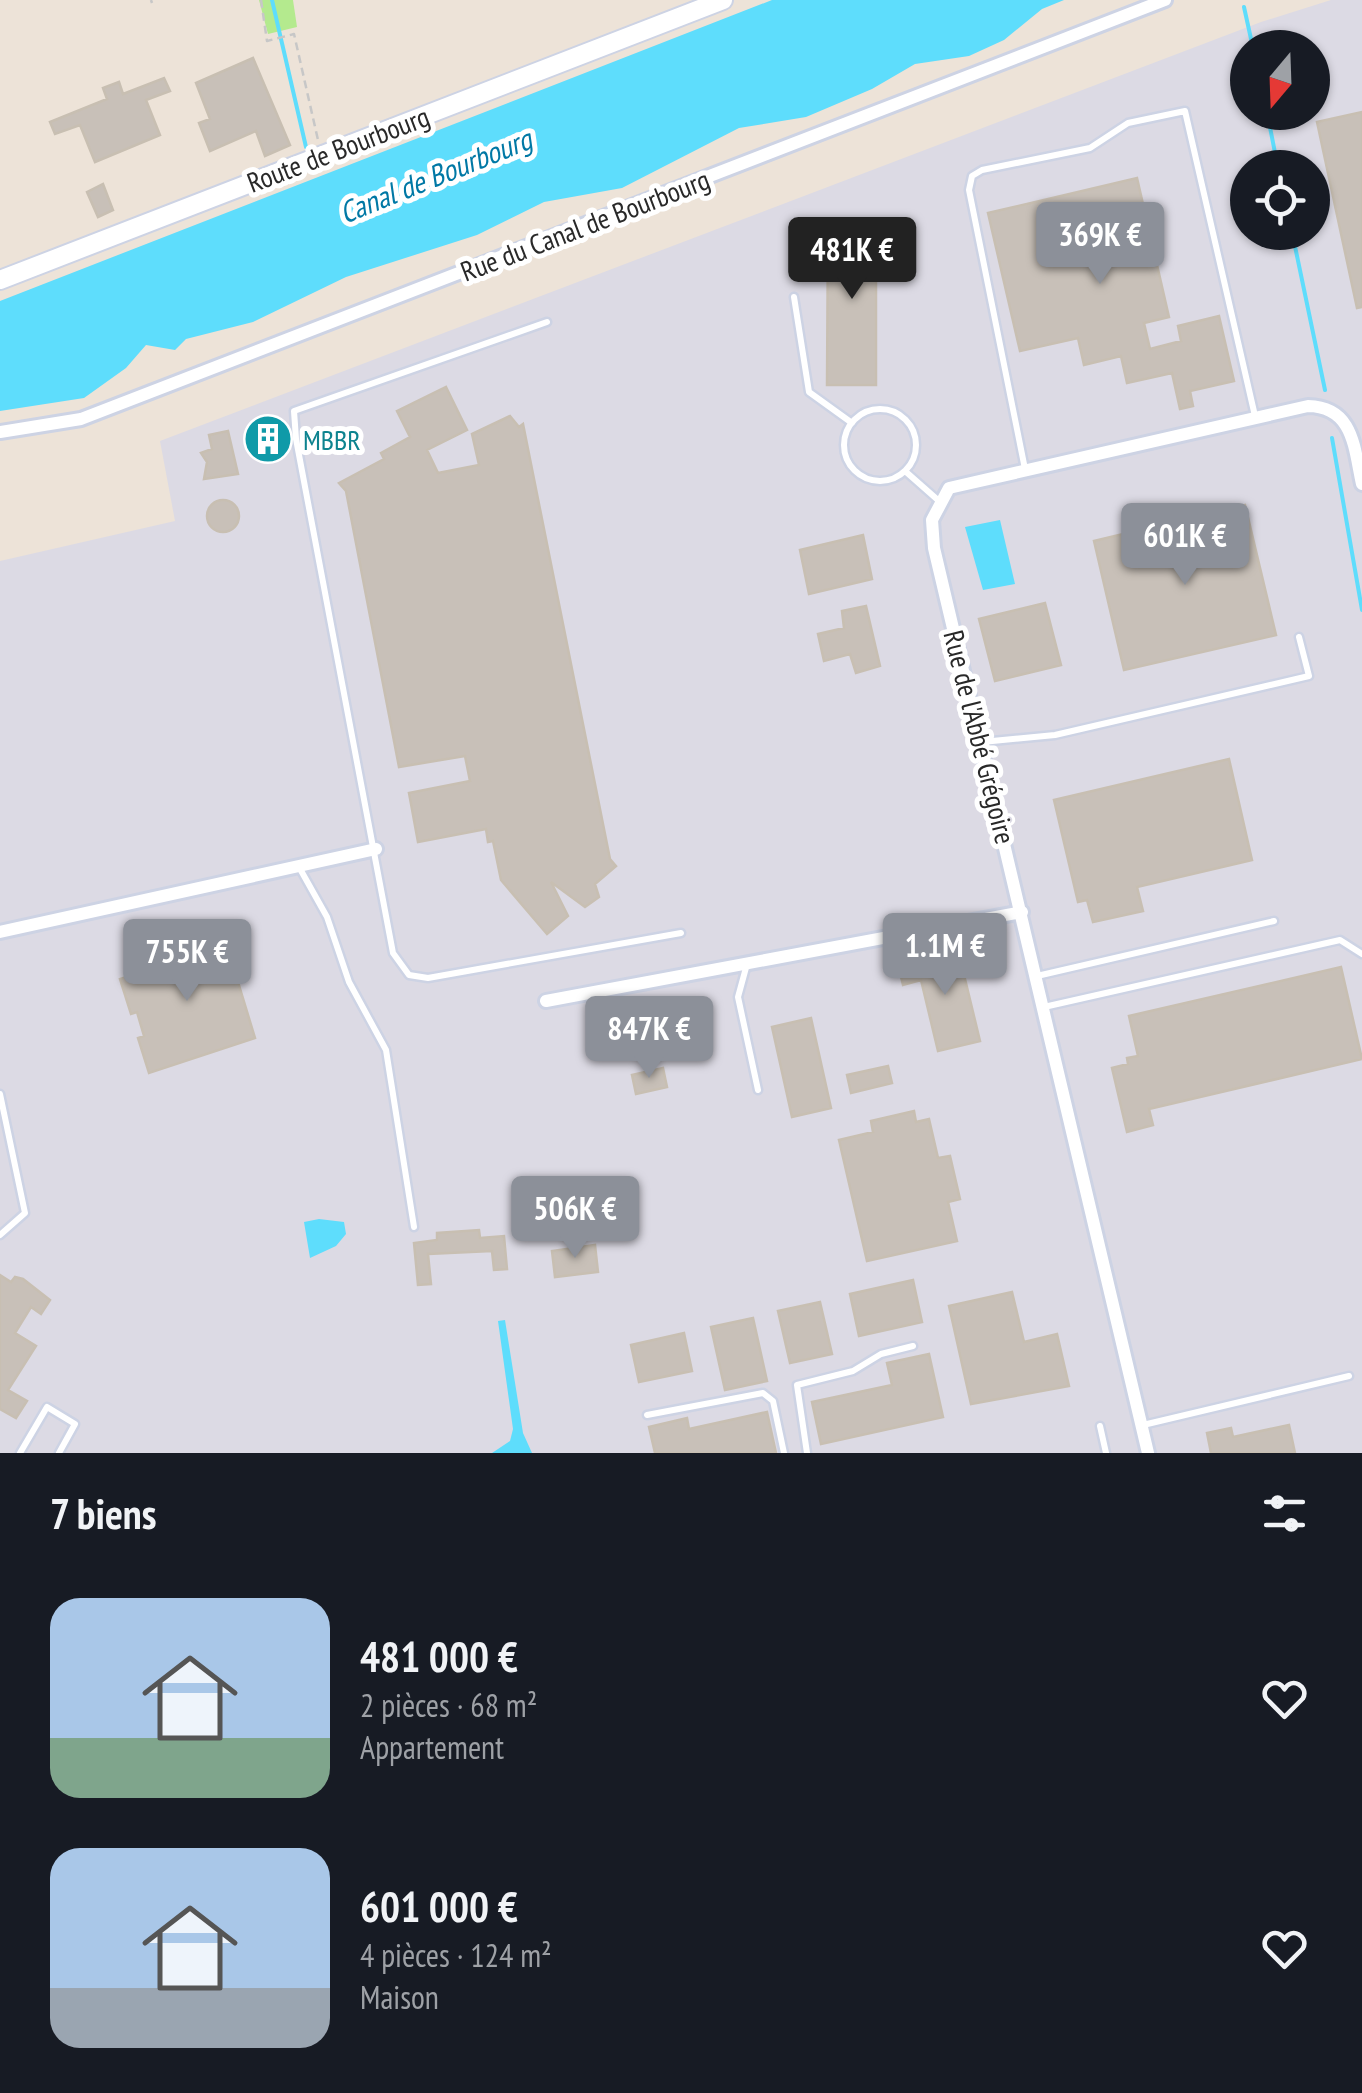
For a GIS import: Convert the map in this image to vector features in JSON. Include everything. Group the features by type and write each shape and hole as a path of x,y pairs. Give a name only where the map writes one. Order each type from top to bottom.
{"main road":[{"name":"Route de Bourbourg","path":"675,18 715,0"},
{"name":"Route de Bourbourg","path":"0,280 723,0"}],"street":[{"name":"Rue du Canal de Bourbourg","path":"0,432 82,419 1165,0"},
{"path":"938,502 950,488 1302,406 1334,410 1348,427 1362,484"},
{"name":"Rue de l'Abbé Grégoire","path":"938,502 932,520 934,548 1148,1453"},
{"path":"0,932 376,849"},
{"path":"546,1001 1022,912"}],"lane":[{"path":"1026,470 969,190 972,176 982,170 1090,148 1128,123 1185,111 1256,417"},
{"path":"794,297 809,392 852,423"},
{"path":"547,322 294,411 296,440 396,960 415,978 680,933"},
{"path":"883,409 905,419 916,443 905,471 886,481 855,472 844,453 852,423 860,414 883,409"},
{"path":"905,471 938,502"},
{"path":"982,742 1055,735 1308,676 1299,637"},
{"path":"298,866 331,926 349,982 386,1050 414,1227"},
{"path":"1037,976 1274,921"},
{"path":"1044,1007 1340,940 1362,954"},
{"path":"747,963 738,997 758,1090"},
{"path":"0,1094 24,1213 0,1235"},
{"path":"807,1453 797,1386 852,1371 880,1354 913,1346"},
{"path":"1142,1425 1349,1376"},
{"path":"647,1415 763,1393 773,1402 784,1453"},
{"path":"20,1453 47,1407 75,1424 58,1453"},
{"path":"1100,1426 1106,1453"}],"path":[{"path":"261,0 267,41 294,34 324,154"}],"shaded area":[{"path":"1331,0 1362,0 1362,1453 0,1453 0,561 175,521 160,441 1230,34 1230,130 1330,130 1330,30 1240,30"}],"green space":[{"path":"259,0 293,0 297,27 268,34"}],"water":[{"name":"Canal de Bourbourg","path":"772,0 1064,0 1042,9 1004,40 969,56 915,64 872,89 806,117 739,128 622,188 544,202 477,235 346,277 253,322 186,339 175,350 146,345 126,368 84,398 0,411 0,301"},
{"path":"1000,520 1015,584 983,590 965,527"},
{"path":"304,1222 344,1222 346,1234 336,1246 310,1258"},
{"path":"505,1320 523,1433 532,1453 492,1453 510,1441 513,1429 498,1321"}],"building":[{"path":"253,58 290,145 265,156 256,131 210,151 199,123 210,119 196,83"},
{"path":"164,78 170,91 146,100 160,135 95,162 80,125 55,134 50,122 107,99 103,88 119,82 123,94"},
{"path":"1362,112 1362,307 1357,308 1330,182 1330,150 1323,150 1319,130 1330,130 1330,119"},
{"path":"1137,178 1169,317 1144,323 1150,349 1181,341 1178,326 1219,316 1234,381 1190,391 1193,406 1180,409 1172,373 1127,383 1121,356 1084,365 1078,338 1020,351 988,213"},
{"path":"103,184 113,210 98,217 87,192"},
{"path":"828,219 876,219 876,385 827,385"},
{"path":"446,387 467,430 427,450 438,473 479,465 472,434 510,416 519,427 523,424 610,859 616,866 595,884 599,897 585,907 551,882 568,916 547,934 501,880 493,841 488,842 486,829 418,842 409,793 470,781 465,756 399,767 346,491 339,483 384,459 381,453 410,437 397,411"},
{"path":"228,431 238,474 204,479 207,462 201,453 212,449 209,435"},
{"path":"223,500 234,505 239,516 234,527 223,532 212,527 207,516 212,505"},
{"path":"1245,505 1276,635 1124,670 1094,541"},
{"path":"863,535 872,579 809,594 800,550"},
{"path":"1045,603 1061,665 995,681 979,619"},
{"path":"866,606 880,666 856,673 850,654 824,661 818,634 844,628 842,611"},
{"path":"1229,759 1252,860 1137,887 1143,911 1093,922 1087,900 1078,902 1054,800"},
{"path":"210,936 216,953 228,949 255,1038 149,1073 138,1038 144,1036 137,1012 131,1014 120,979 139,973 135,959"},
{"path":"958,950 980,1041 938,1051 921,980 903,985 898,964"},
{"path":"1341,967 1362,1059 1149,1109 1153,1125 1127,1132 1112,1068 1128,1064 1127,1058 1138,1056 1129,1016"},
{"path":"811,1018 831,1108 792,1117 772,1027"},
{"path":"888,1066 892,1083 851,1093 847,1075"},
{"path":"663,1068 667,1087 636,1094 632,1075"},
{"path":"914,1111 916,1122 929,1119 938,1158 950,1156 960,1199 948,1202 957,1241 867,1261 839,1140 873,1132 871,1121"},
{"path":"479,1230 480,1238 504,1236 507,1269 494,1270 492,1251 428,1254 431,1284 418,1285 414,1243 437,1240 437,1233"},
{"path":"595,1245 598,1272 555,1277 552,1251"},
{"path":"0,1275 11,1282 15,1277 23,1279 50,1300 41,1314 31,1307 15,1333 36,1346 8,1390 27,1401 16,1418 0,1409"},
{"path":"913,1280 922,1322 859,1336 850,1294"},
{"path":"1012,1292 1024,1342 1057,1334 1069,1386 971,1404 949,1306"},
{"path":"820,1302 832,1354 790,1363 778,1311"},
{"path":"753,1318 767,1381 725,1390 711,1327"},
{"path":"684,1333 692,1371 639,1382 631,1345"},
{"path":"929,1354 943,1417 821,1444 812,1402 892,1385 887,1363"},
{"path":"767,1412 776,1453 655,1453 649,1427 687,1418 689,1429"},
{"path":"1289,1425 1295,1453 1211,1453 1207,1433 1231,1428 1233,1437"}],"waterway":[{"path":"272,0 306,147"},
{"path":"1244,7 1249,30"},
{"path":"1271,130 1274,150"},
{"path":"1296,250 1325,390"},
{"path":"1332,438 1362,610"}],"place":[{"name":"MBBR","path":"268,439"}]}
